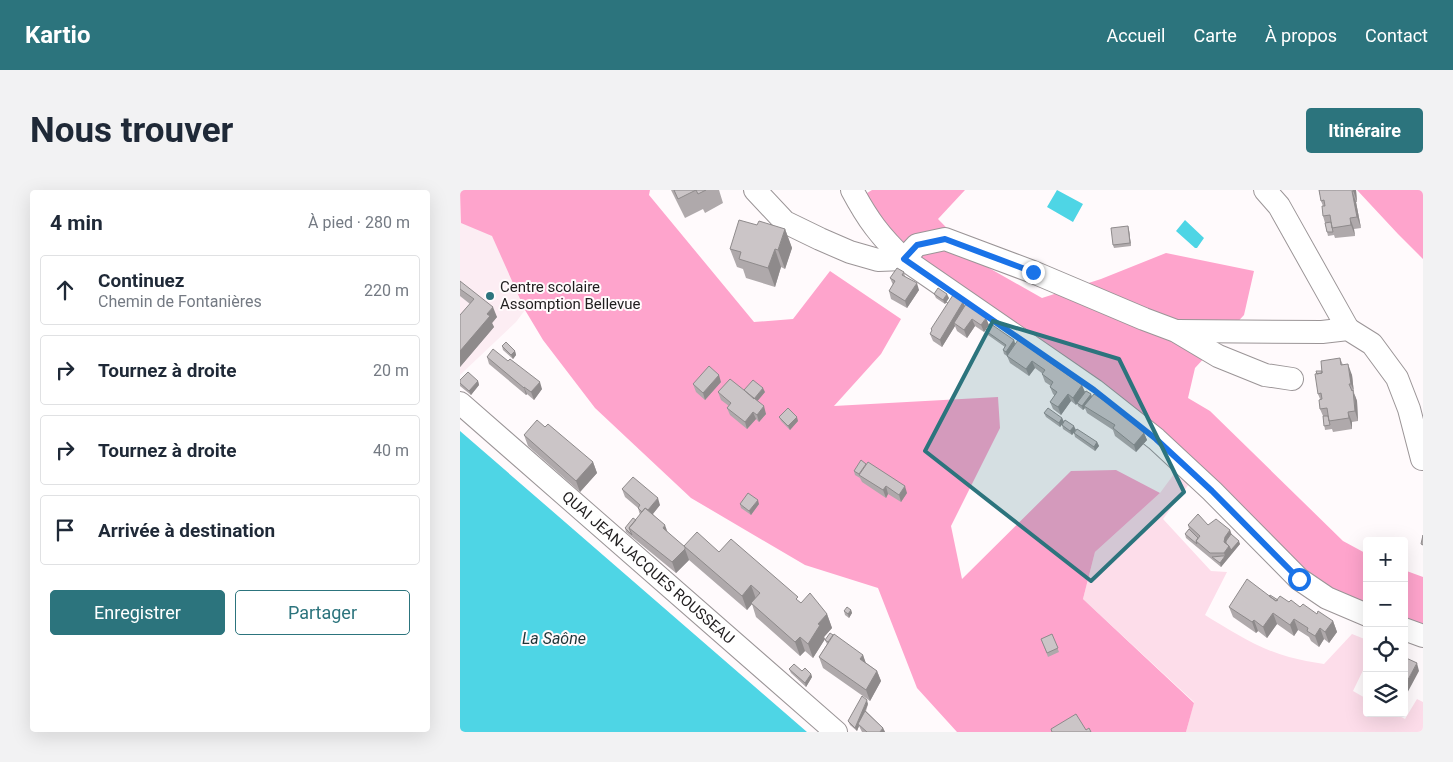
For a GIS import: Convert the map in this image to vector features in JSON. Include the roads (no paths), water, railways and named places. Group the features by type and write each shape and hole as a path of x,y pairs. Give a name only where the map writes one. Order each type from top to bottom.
{"street":[{"path":"755,190 785,222 850,252 878,260 904,259 917,245 945,239 1033,272 1176,331 1226,359 1265,375 1292,379"},
{"path":"852,190 865,216 884,240 904,259 1094,390 1149,434 1212,491 1299,579 1327,598 1363,613"},
{"path":"1265,190 1279,206 1348,329 1372,344 1397,378 1410,409 1423,463"},
{"path":"1176,331 1322,332 1348,329"},
{"name":"QUAI JEAN-JACQUES ROUSSEAU","path":"460,403 836,732"},
{"path":"1408,630 1423,636"}],"water":[{"path":"1057,190 1083,204 1073,222 1047,207"},
{"path":"1185,220 1204,238 1197,248 1176,231"},
{"name":"La Saône","path":"460,431 807,732 460,732"}],"place":[{"name":"Centre scolaire Assomption Bellevue","path":"490,296"}]}
